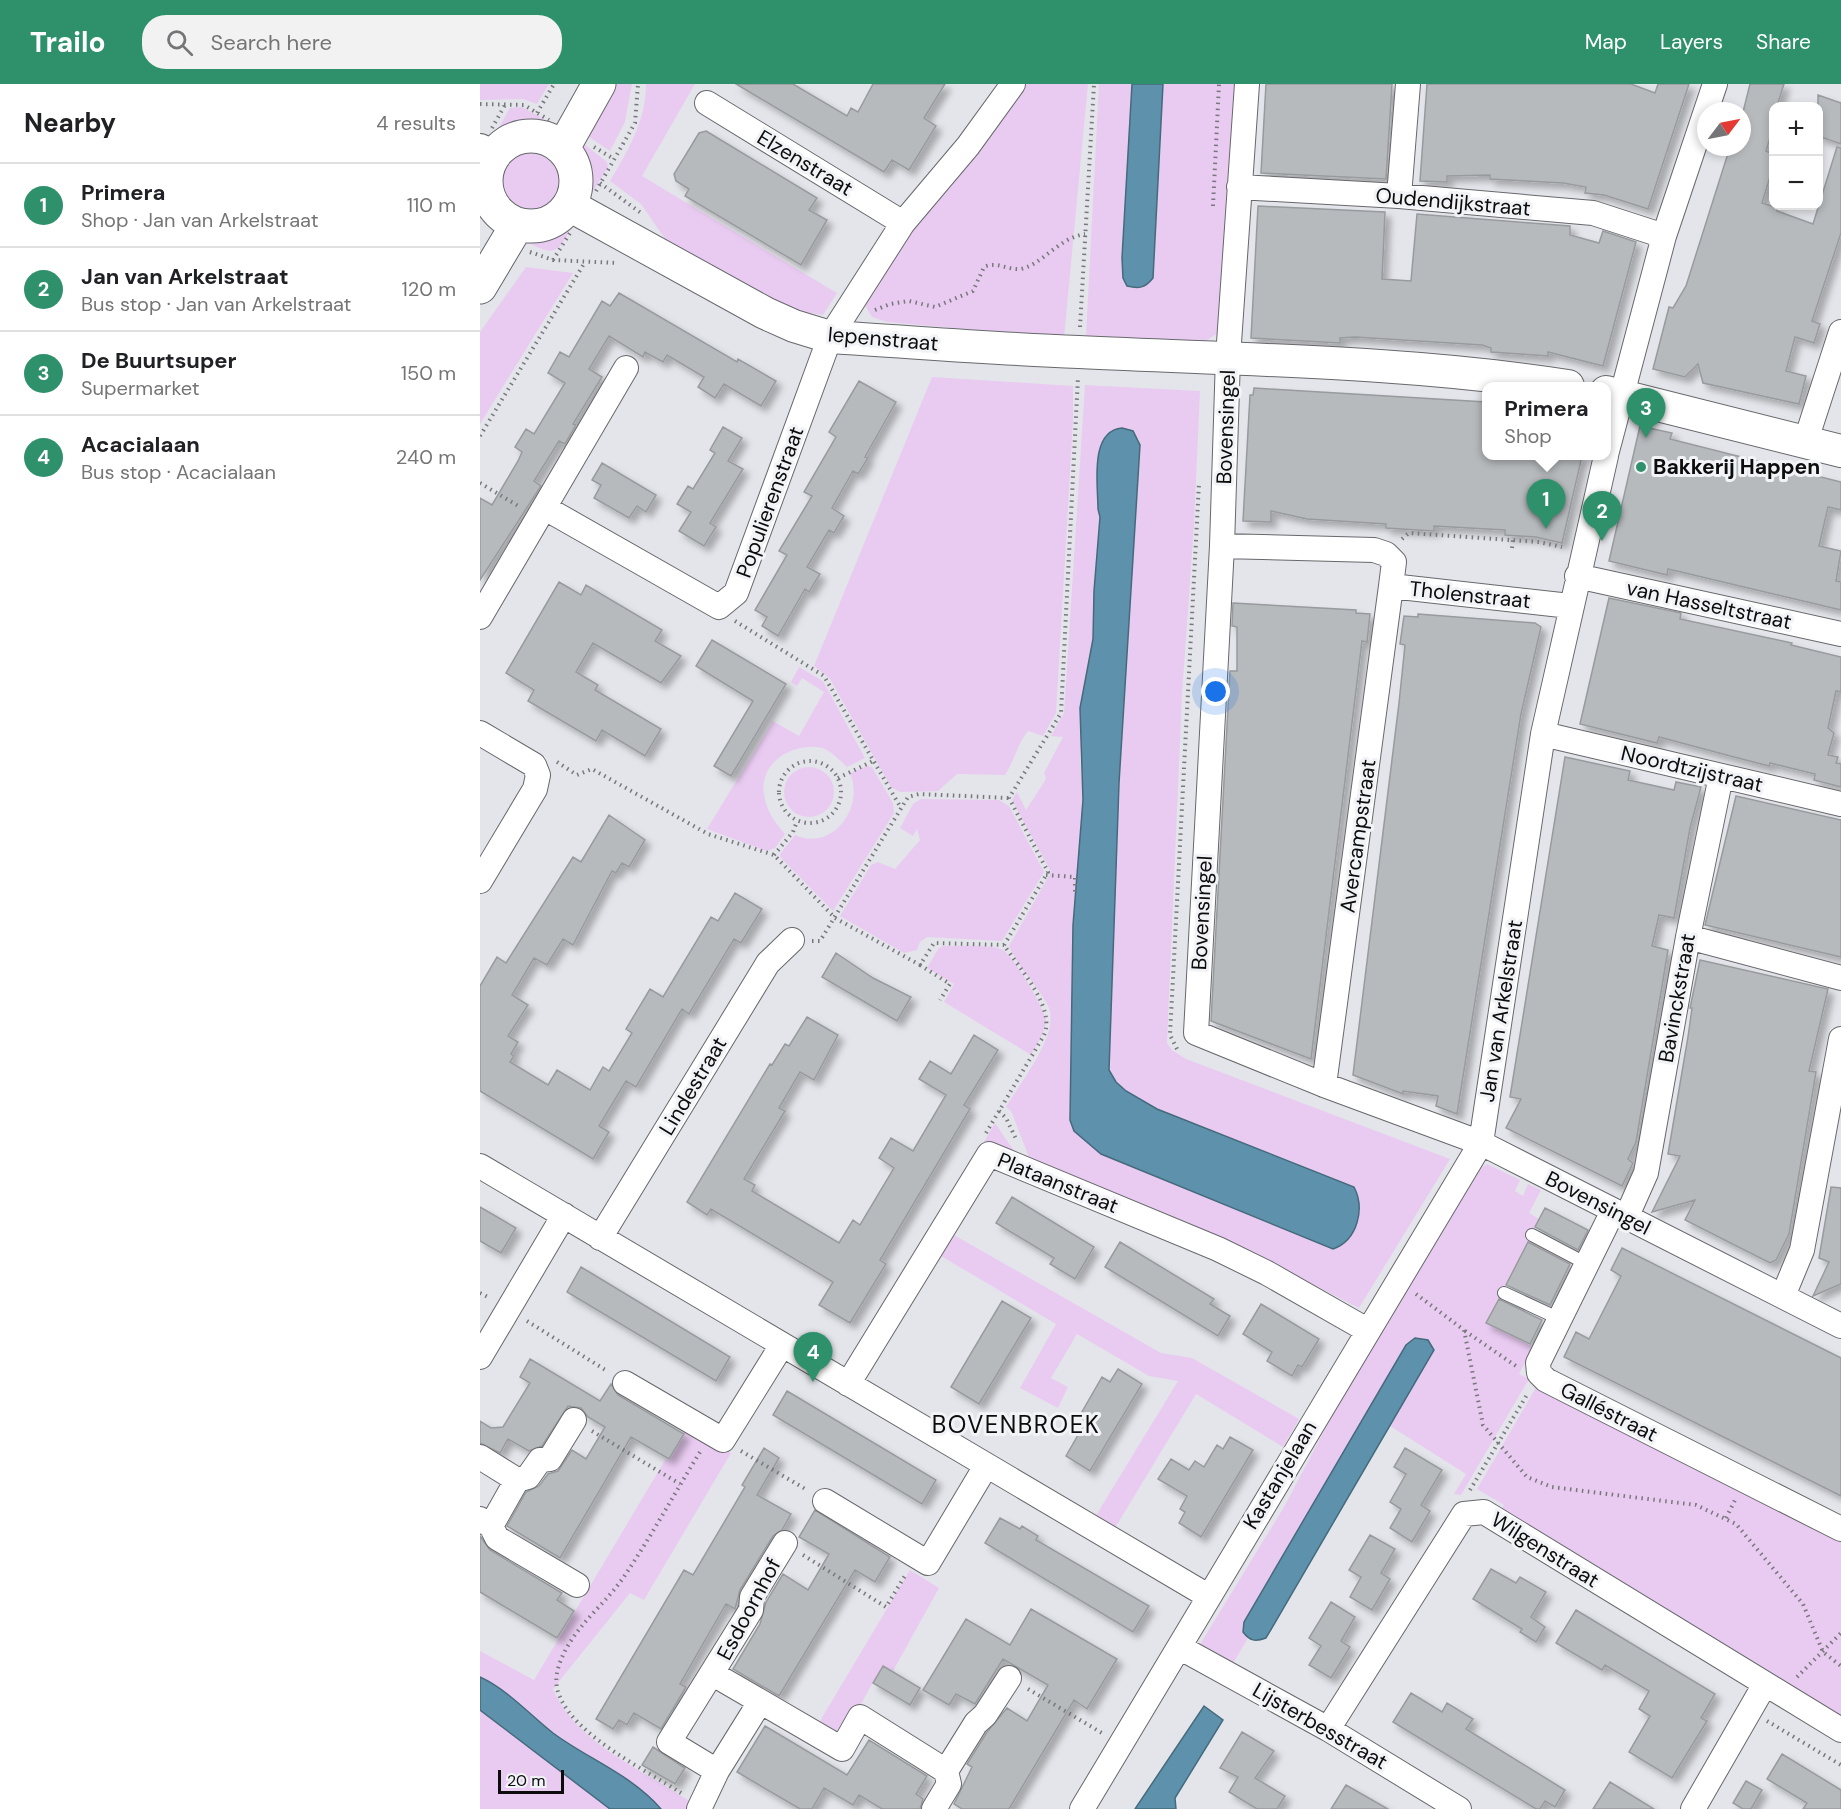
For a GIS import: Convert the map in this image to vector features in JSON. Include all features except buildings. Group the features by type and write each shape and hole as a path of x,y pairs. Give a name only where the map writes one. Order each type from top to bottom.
{"main road":[{"path":"547,132 575,84"},
{"path":"514,230 490,202 485,188 486,154 511,139 547,132 599,84"},
{"path":"480,243 514,230 547,224 560,216 569,205 575,191 576,176 572,161 547,132"},
{"path":"480,287 514,230"}],"street":[{"path":"830,337 903,223 968,146 1013,84"},
{"name":"Bovensingel","path":"1247,84 1228,357 1222,546 1196,1033 1324,1085 1481,1143 1841,1326"},
{"path":"1399,196 1408,84"},
{"name":"Jan van Arkelstraat","path":"1611,411 1613,394 1715,84"},
{"name":"Elzenstraat","path":"707,103 903,223"},
{"name":"Oudendijkstraat","path":"1239,187 1399,196 1593,213 1664,236"},
{"name":"Iepenstraat","path":"569,205 765,314 830,337 1078,352 1228,357 1510,377 1539,382"},
{"path":"1805,443 1841,332"},
{"name":"Populierenstraat","path":"722,604 736,593 830,337"},
{"path":"480,617 626,368"},
{"path":"1613,394 1841,451"},
{"name":"Jan van Arkelstraat","path":"1481,1143 1543,734 1570,606 1605,460"},
{"path":"542,513 719,607 722,604"},
{"path":"1222,546 1374,550 1386,554"},
{"name":"Tholenstraat","path":"1386,554 1394,562 1391,586 1570,606"},
{"name":"van Hasseltstraat","path":"1577,576 1841,634"},
{"name":"Avercampstraat","path":"1324,1085 1391,586"},
{"path":"480,733 534,765 538,775 538,782 480,881"},
{"name":"Noordtzijstraat","path":"1543,734 1841,804"},
{"name":"Bavinckstraat","path":"1620,1214 1646,1173 1688,938 1721,776"},
{"path":"1688,938 1841,978"},
{"name":"Lindestraat","path":"600,1238 768,963 792,940"},
{"path":"1783,1296 1802,1250 1840,1047"},
{"name":"Kastanjelaan","path":"1082,1809 1481,1143"},
{"name":"Plataanstraat","path":"848,1384 989,1154 1218,1249 1267,1273 1367,1330"},
{"path":"480,1166 1208,1596"},
{"name":"Galléstraat","path":"1620,1214 1587,1264 1538,1363 1539,1373 1546,1380 1841,1529"},
{"path":"480,1358 564,1215"},
{"path":"625,1383 717,1437 782,1345"},
{"path":"480,1457 517,1480 528,1478 540,1460 550,1459 574,1420"},
{"path":"825,1501 928,1563 986,1466"},
{"path":"517,1480 485,1522 497,1538 577,1585"},
{"name":"Wilgenstraat","path":"1329,1729 1464,1514 1484,1512 1841,1730"},
{"name":"Esdoornhof","path":"717,1771 669,1742 751,1610 752,1597 785,1543"},
{"name":"Lijsterbesstraat","path":"1179,1647 1329,1729 1459,1809"},
{"name":"Esdoornhof","path":"713,1674 842,1749 860,1717 945,1771"},
{"path":"934,1809 949,1784 945,1771 1009,1678"},
{"path":"1693,1809 1750,1711 1774,1690"},
{"path":"699,1808 717,1771 760,1702"}],"lane":[{"path":"1532,1235 1587,1264"},
{"path":"1504,1293 1560,1319"}],"path":[{"path":"547,132 554,84"},
{"path":"600,183 635,123 638,84"},
{"path":"1009,798 1061,713 1078,352 1094,84"},
{"path":"480,104 524,105 547,132"},
{"path":"514,230 553,260"},
{"path":"867,339 874,310 890,304 909,301 935,307 973,291 984,267 992,263 1020,269 1035,262 1070,236 1085,234"},
{"path":"480,436 585,262"},
{"path":"480,483 542,513"},
{"path":"1386,554 1408,533 1539,542 1583,552"},
{"path":"1512,548 1513,540"},
{"path":"722,604 728,617 824,676 901,808"},
{"path":"534,765 545,754 577,775 592,769 708,834 774,855 835,918 950,984 940,1000"},
{"path":"811,760 822,763 838,778 841,788 837,809 819,822 798,821 788,815 778,796 783,775 791,766 811,760"},
{"path":"838,778 873,761"},
{"path":"792,940 820,941 908,797 919,794 1009,798"},
{"path":"1004,945 1048,872 1009,798"},
{"path":"774,855 793,832 798,821"},
{"path":"1046,875 1075,877 1075,893"},
{"path":"920,965 934,943 1004,945"},
{"path":"999,1111 1043,1037 1048,1022 1046,1009 1004,945"},
{"path":"1406,1287 1523,1371 1539,1373 1500,1443 1469,1492 1464,1514"},
{"path":"480,1293 625,1383"},
{"path":"1464,1330 1483,1425 1527,1477 1552,1487 1695,1506 1736,1524 1803,1604 1822,1652 1841,1666"},
{"path":"574,1420 680,1484"},
{"path":"699,1808 589,1732 567,1710 556,1684 557,1671 564,1653 579,1629 624,1577 680,1484 717,1437 825,1501"},
{"path":"785,1543 886,1607 916,1557"},
{"path":"1774,1690 1788,1687 1841,1633"},
{"path":"1009,1678 1121,1744"},
{"path":"1750,1711 1841,1765"}],"shaded area":[{"path":"480,84 549,84 537,104 523,99 480,100"},
{"path":"612,84 632,84 625,122 610,151 586,135"},
{"path":"646,84 695,84 642,176 837,293 823,315 783,309 670,246 641,204 610,181 639,123"},
{"path":"1025,84 1088,84 1064,338 887,322 872,317 863,302 867,289"},
{"path":"1099,84 1132,84 1122,259 1123,278 1127,286 1153,278 1163,84 1237,84 1223,330 1202,343 1086,336"},
{"path":"522,107 544,119 492,139 510,108"},
{"path":"584,144 607,162 608,167 592,193 583,156"},
{"path":"531,150 552,159 561,180 552,201 531,210 510,201 501,180 510,159"},
{"path":"573,224 556,250 545,250 527,242 543,234"},
{"path":"526,267 573,273 480,424 480,332"},
{"path":"932,377 1073,386 1073,421 1056,713 1043,736 1028,731 1005,775 957,774 938,791 900,792 891,787 830,679 814,666"},
{"path":"1085,385 1200,391 1194,525 1182,694 1167,1043 1172,1050 1186,1059 1450,1159 1359,1308 1261,1258 1032,1165 1011,1111 1006,1107 1045,1042 1050,1015 1047,1004 1009,946 1051,872 1012,800 1017,792 1026,810 1046,779 1044,773 1063,737 1051,736 1064,713","holes":["1116,429 1139,439 1119,783 1109,1070 1116,1082 1126,1091 1157,1109 1354,1187 1359,1216 1349,1238 1333,1249 1101,1154 1074,1131 1073,925 1083,800 1080,754 1093,639 1100,517 1097,465 1102,444"]},
{"path":"799,667 823,681 865,758 847,767 828,751 805,747 780,757 770,766 763,788 765,800 769,812 785,834 775,848 767,851 707,829 773,721 799,736 824,692 802,678 797,686 791,682"},
{"path":"867,766 872,767 893,803 894,813 833,911 781,858 780,854 795,835 809,839 821,837 833,832 842,824 853,800 850,773"},
{"path":"809,767 818,769 829,778 834,792 832,801 823,812 809,817 800,815 789,806 784,792 786,783 795,772"},
{"path":"921,799 999,800 1009,806 1044,872 1002,941 927,937 920,942 917,950 904,953 840,916 871,865 878,862 895,869 920,840 917,829 913,836 900,828 913,804"},
{"path":"943,946 991,947 1008,954 1035,995 1045,1015 1046,1021 1042,1034 1031,1055 944,1002 954,984 927,968 938,949"},
{"path":"995,1123 1015,1152 979,1150"},
{"path":"1487,1164 1520,1180 1515,1191 1523,1196 1528,1184 1541,1190 1529,1213 1539,1219 1487,1322 1533,1347 1519,1374 1529,1379 1461,1495 1454,1494 1466,1474 1390,1426 1434,1350 1410,1341 1244,1622 1243,1632 1248,1638 1232,1665 1199,1646 1284,1507 1351,1380 1480,1168"},
{"path":"947,1231 1161,1353 1192,1358 1299,1419 1283,1447 1196,1394 1115,1528 1095,1517 1178,1381 1149,1376 1077,1334 1051,1378 1068,1387 1058,1408 1020,1388 1056,1324 934,1252"},
{"path":"1538,1384 1841,1536 1841,1719 1499,1514 1504,1505 1477,1489"},
{"path":"686,1425 731,1453 644,1600 630,1593 553,1689 564,1709 578,1726 596,1741 614,1755 694,1804 692,1809 661,1809 637,1786 553,1733 509,1695 480,1677 480,1651 534,1680"},
{"path":"910,1570 939,1588 893,1671 882,1666 844,1735 820,1721"},
{"path":"480,1710 610,1809 480,1809"}],"water":[{"path":"1132,84 1163,84 1153,278 1144,286 1138,287 1127,286 1123,278 1122,258"},
{"path":"1122,428 1133,431 1140,445 1119,783 1109,1070 1116,1082 1126,1091 1157,1109 1354,1187 1359,1204 1357,1223 1354,1231 1342,1245 1333,1249 1101,1154 1074,1131 1070,1120 1073,925 1083,800 1080,708 1093,639 1100,517 1097,474 1100,449 1104,439 1111,431"},
{"path":"1415,1338 1428,1340 1434,1350 1266,1638 1250,1639 1243,1632 1244,1622 1406,1345"},
{"path":"480,1677 509,1695 553,1733 637,1786 661,1809 610,1809 480,1710"},
{"path":"1204,1706 1223,1720 1175,1798 1176,1809 1135,1809"}],"place":[{"name":"De Buurtsuper","path":"1646,438"},
{"name":"Bakkerij Happen","path":"1641,467"},
{"name":"Primera","path":"1546,529"},
{"name":"Jan van Arkelstraat","path":"1602,541"},
{"name":"Acacialaan","path":"813,1382"}],"district":[{"name":"BOVENBROEK","path":"1016,1424"}]}
